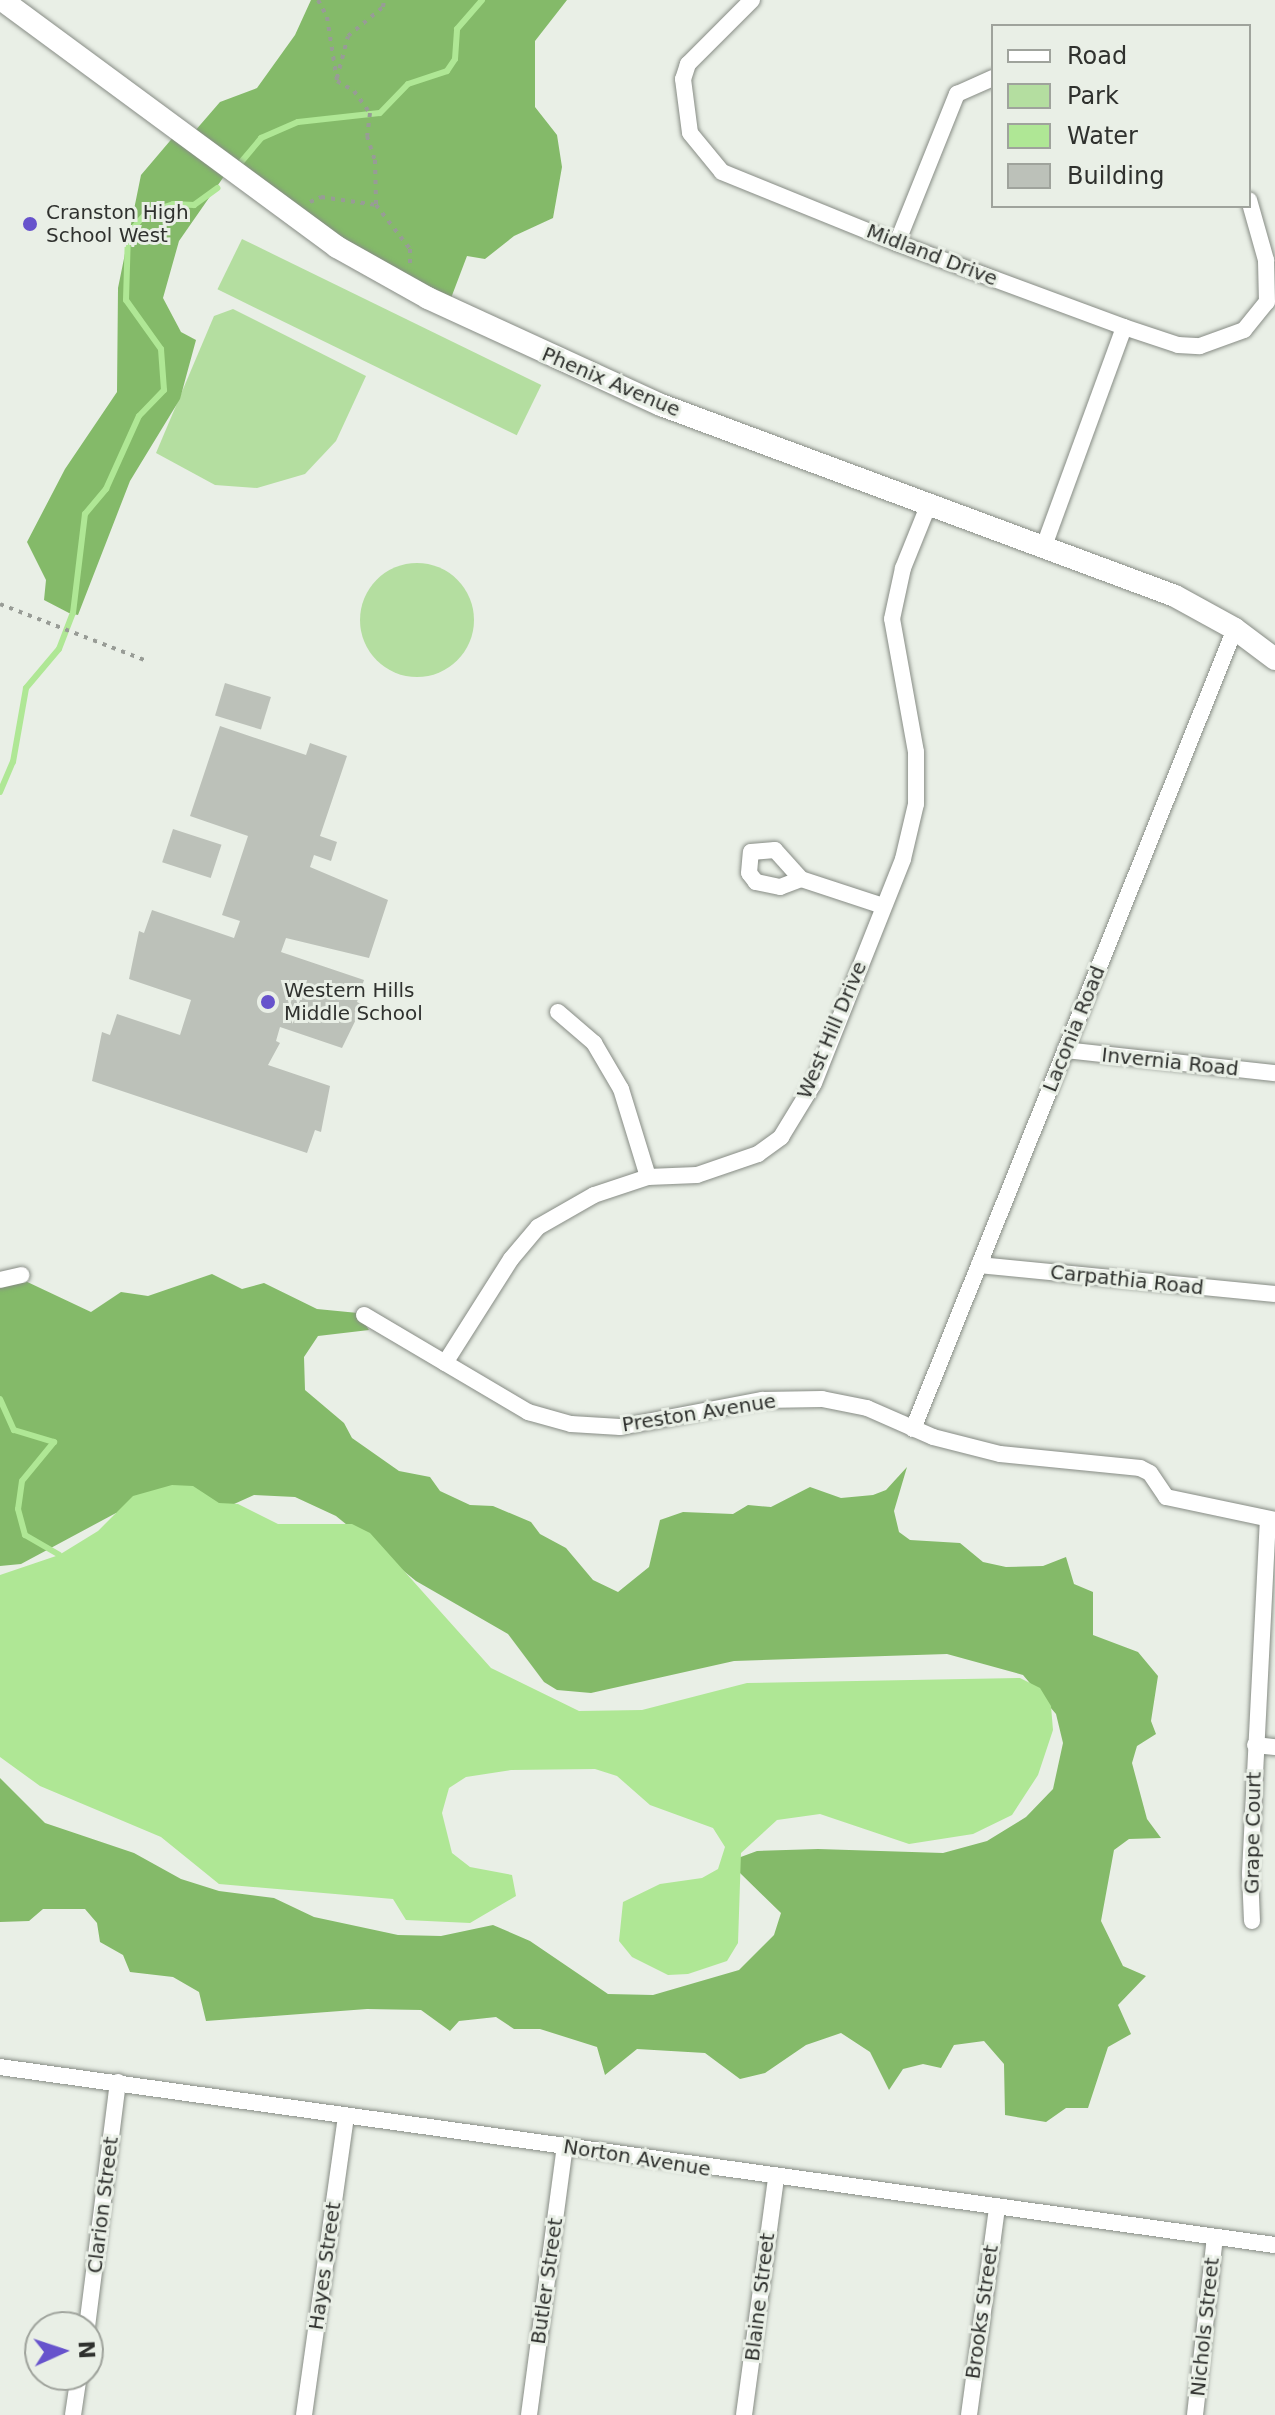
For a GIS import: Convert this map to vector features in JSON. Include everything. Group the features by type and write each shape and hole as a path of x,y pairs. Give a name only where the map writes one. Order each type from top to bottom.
{"main road":[{"name":"Phenix Avenue","path":"2,0 289,213 409,287 661,405 1175,596 1235,629 1275,659"}],"street":[{"name":"Midland Drive","path":"752,0 688,64 683,79 690,133 722,172 897,243 1124,327 1189,346 1244,330 1267,302 1269,289 1251,208"},
{"path":"897,243 957,94 991,79"},
{"path":"1044,546 1124,327"},
{"name":"West Hill Drive","path":"445,1363 479,1306 538,1227 594,1195 648,1177 697,1175 758,1154 781,1137 814,1083 903,859 916,804 916,752 892,619 903,568 928,506"},
{"name":"Laconia Road","path":"913,1429 1235,629"},
{"path":"801,879 883,906"},
{"path":"558,1012 594,1043 621,1089 648,1177"},
{"name":"Invernia Road","path":"1065,1050 1275,1073"},
{"name":"Carpathia Road","path":"979,1265 1275,1294"},
{"path":"0,1280 21,1275"},
{"name":"Preston Avenue","path":"364,1315 528,1412 571,1424 620,1427 762,1400 822,1399 867,1408 913,1429 1000,1454 1140,1468 1150,1473 1166,1497 1272,1519"},
{"name":"Grape Court","path":"1252,1921 1255,1745 1272,1519"},
{"path":"1255,1745 1275,1747"},
{"name":"Norton Avenue","path":"0,2067 997,2209 1275,2245"},
{"name":"Clarion Street","path":"89,2311 118,2082"},
{"name":"Hayes Street","path":"304,2415 346,2116"},
{"name":"Butler Street","path":"529,2415 565,2146"},
{"name":"Blaine Street","path":"744,2415 776,2178"},
{"name":"Brooks Street","path":"969,2415 997,2209"},
{"name":"Nichols Street","path":"1195,2415 1215,2238"},
{"path":"73,2415 77,2391"}],"path":[{"path":"318,0 327,17 337,81"},
{"path":"337,81 348,36 383,7 384,0"},
{"path":"337,81 354,91 370,113 367,136 375,160 376,205 410,249 409,287"},
{"path":"289,213 321,197 376,205"},
{"path":"0,604 147,661"}],"green space":[{"path":"242,239 541,385 517,435 217,289"},
{"path":"233,309 366,376 336,441 305,474 257,488 215,485 156,453 214,316"},
{"path":"417,563 439,568 457,580 469,598 474,620 469,642 457,660 439,672 417,677 395,672 377,660 365,642 360,620 365,598 377,580 395,568"}],"shaded area":[{"path":"311,0 567,0 535,41 535,107 557,135 562,167 553,218 514,236 485,259 467,256 448,306 227,172 179,241 163,298 181,332 196,340 180,399 130,481 78,615 69,613 44,600 46,580 27,542 65,469 117,392 118,288 141,175 175,135 188,139 220,102 257,88 295,35"},
{"path":"212,1274 242,1289 264,1283 317,1309 358,1313 369,1330 318,1336 304,1357 305,1390 344,1423 352,1438 399,1471 430,1477 440,1491 470,1505 493,1506 531,1522 540,1534 566,1548 593,1580 618,1592 649,1567 660,1520 683,1512 733,1514 748,1505 771,1507 810,1487 841,1498 873,1495 886,1490 907,1467 894,1511 899,1532 910,1540 960,1543 983,1562 1006,1567 1043,1566 1066,1557 1074,1584 1093,1592 1093,1635 1138,1652 1158,1676 1151,1721 1156,1734 1137,1746 1132,1763 1147,1819 1161,1838 1129,1839 1114,1850 1101,1921 1123,1966 1146,1976 1118,2005 1131,2034 1108,2047 1088,2108 1066,2108 1046,2122 1005,2115 1004,2064 984,2041 954,2045 941,2068 923,2064 903,2069 889,2090 870,2052 841,2033 806,2045 765,2073 740,2079 705,2053 637,2049 605,2075 597,2047 540,2029 514,2029 496,2017 459,2021 450,2031 421,2010 367,2009 206,2021 199,1992 173,1977 130,1972 123,1955 100,1942 97,1923 85,1909 43,1909 29,1921 0,1922 0,1778 45,1823 134,1853 181,1879 219,1891 274,1898 314,1917 398,1935 441,1936 493,1925 530,1941 608,1994 653,1995 739,1970 774,1935 781,1913 740,1873 738,1858 757,1851 818,1849 943,1853 987,1841 1026,1817 1053,1789 1063,1743 1056,1714 1023,1675 947,1654 734,1661 591,1693 557,1690 544,1682 508,1634 416,1581 336,1516 295,1497 254,1495 181,1528 116,1513 21,1564 0,1566 0,1281 21,1279 91,1312 121,1292 148,1296"}],"water":[{"path":"172,1485 193,1486 219,1503 238,1504 278,1524 352,1524 370,1533 491,1668 579,1711 642,1710 747,1683 1020,1678 1040,1688 1051,1706 1053,1730 1038,1775 1012,1815 973,1834 909,1844 820,1814 777,1820 741,1853 738,1943 727,1961 688,1974 668,1975 632,1957 619,1941 623,1902 660,1884 702,1878 718,1869 725,1847 713,1828 650,1805 617,1776 595,1769 511,1770 466,1777 449,1788 442,1813 452,1853 470,1867 512,1875 516,1896 470,1923 406,1920 393,1899 219,1884 161,1837 40,1786 0,1757 0,1575 59,1555 98,1531 133,1496"}],"building":[{"path":"225,683 271,697 261,730 215,716"},
{"name":"Western Hills Middle School","path":"220,726 306,755 310,743 347,756 320,836 337,842 331,861 314,855 310,867 388,900 369,958 286,938 281,952 364,980 357,1002 363,1005 342,1048 280,1027 276,1041 280,1043 268,1065 330,1086 321,1132 315,1130 307,1153 92,1081 102,1032 110,1035 117,1014 180,1035 191,1000 129,979 139,931 144,933 152,910 234,938 240,921 222,915 248,836 190,816"},
{"path":"173,829 222,845 211,878 162,862"}],"waterway":[{"path":"242,161 261,138 298,122 380,113 408,84 447,71 455,59 457,29 482,0"},
{"path":"0,792 13,762 26,688 59,649 73,613 85,514 106,489 139,416 164,390 161,349 126,300 128,234 146,213 173,204 194,205 217,188"},
{"path":"0,1399 14,1430 54,1442 22,1481 18,1509 25,1535 59,1555"}],"place":[{"name":"Cranston High School West","path":"30,224"},
{"name":"Western Hills Middle School","path":"268,1002"}]}
